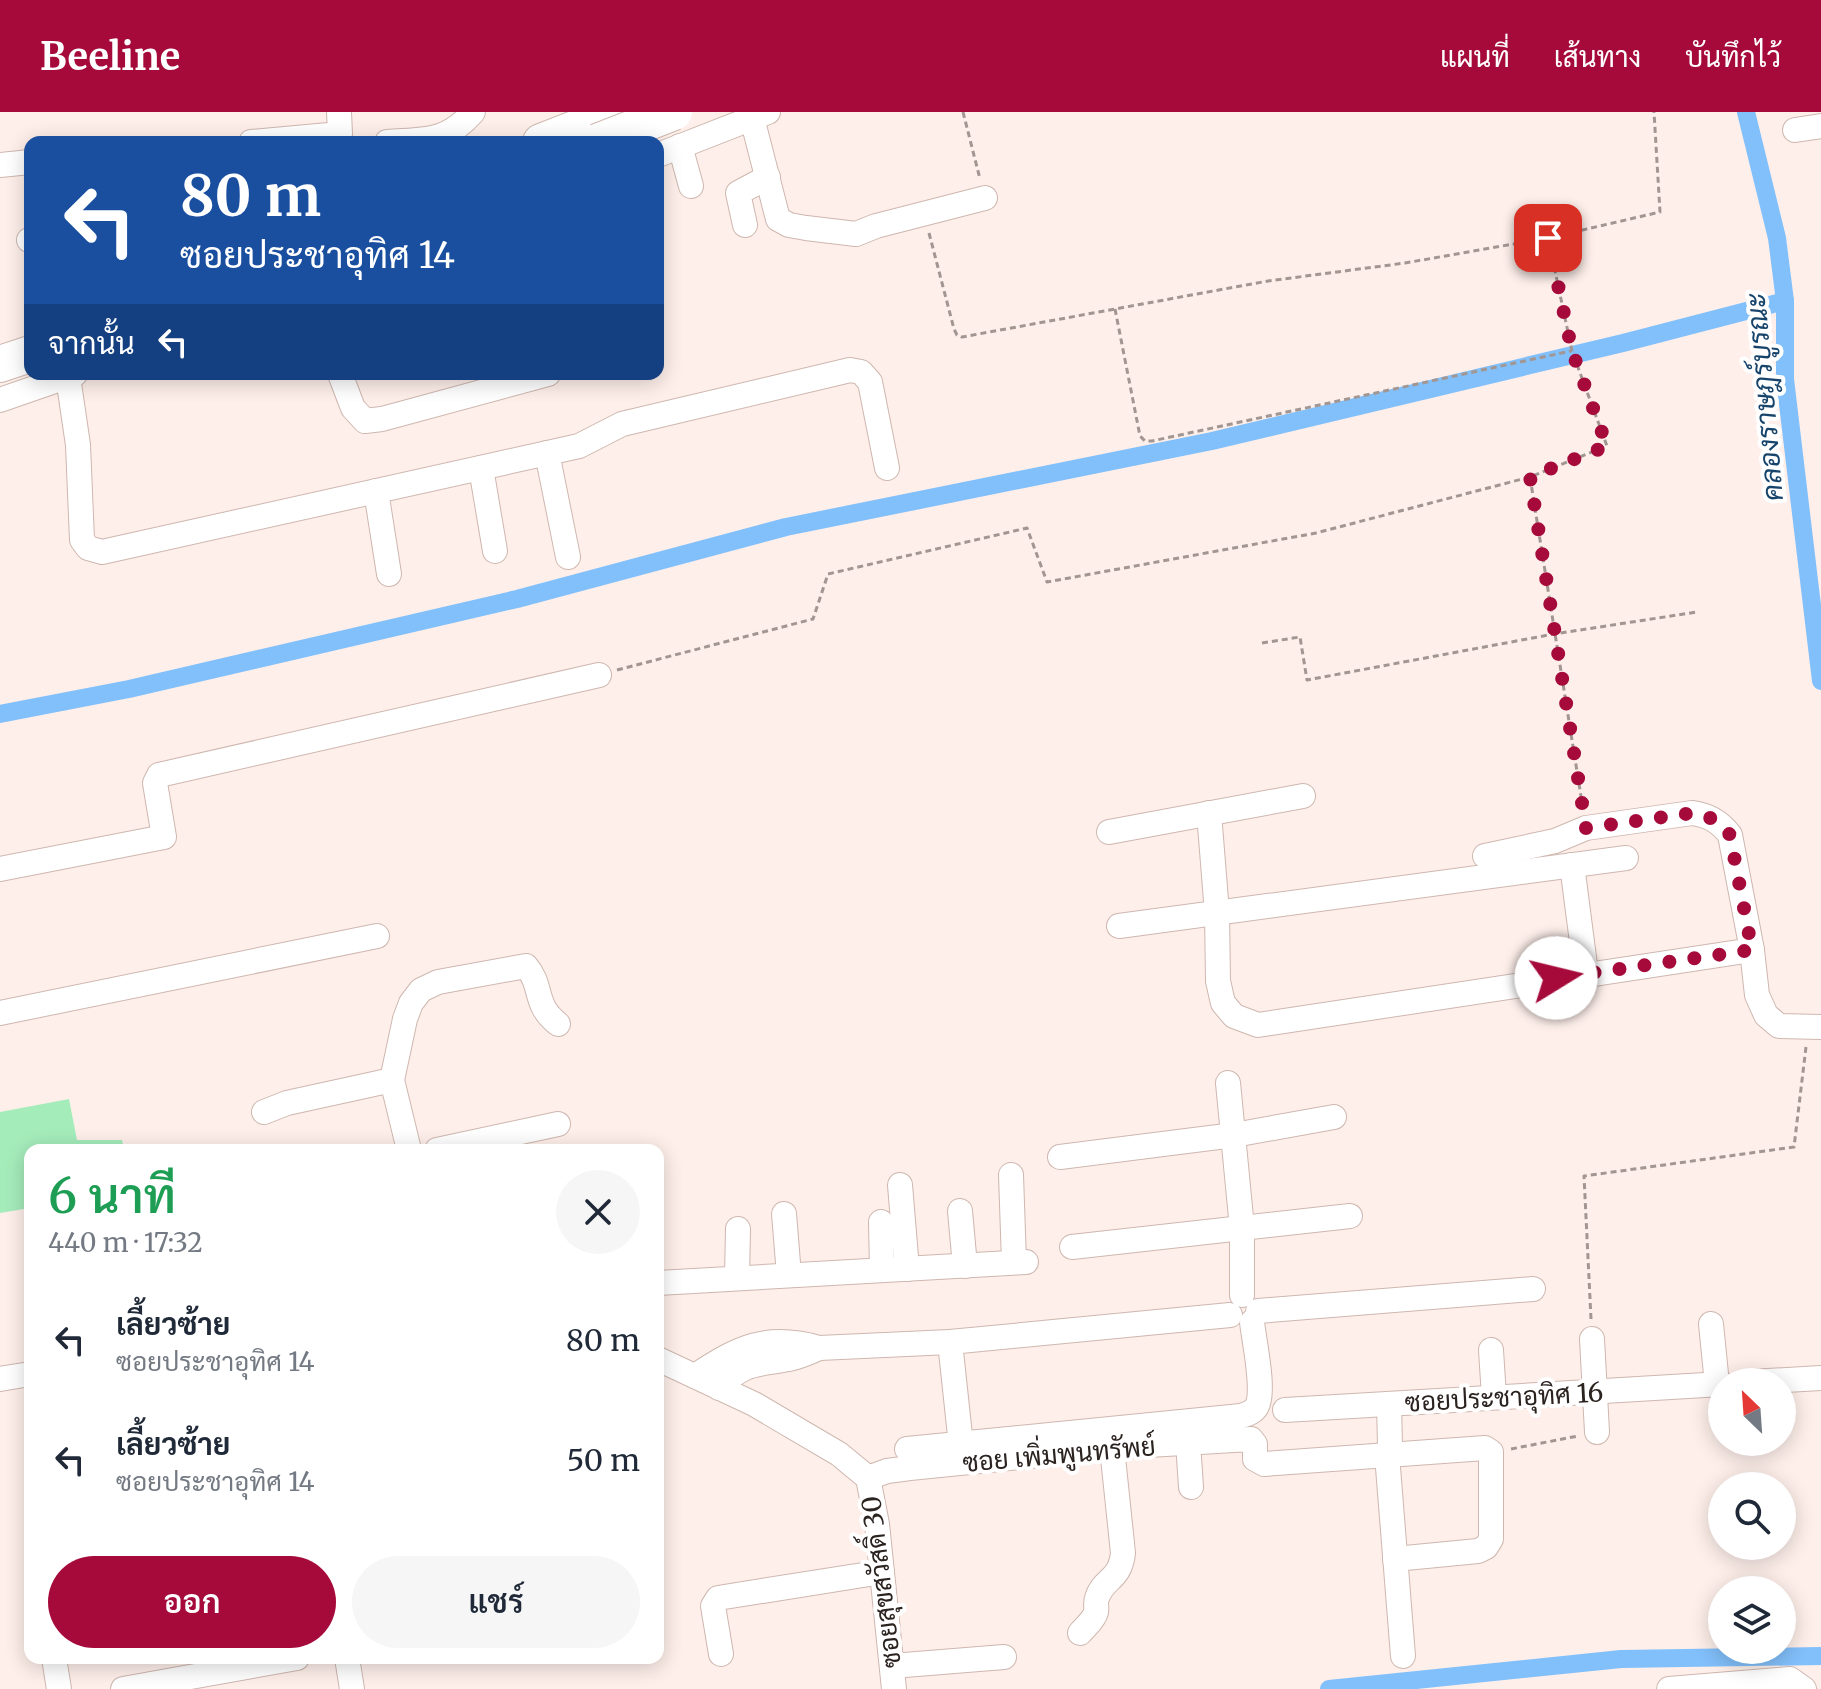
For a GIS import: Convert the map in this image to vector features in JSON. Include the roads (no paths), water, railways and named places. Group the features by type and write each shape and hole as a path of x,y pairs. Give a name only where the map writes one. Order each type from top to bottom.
{"highway":[{"path":"556,136 618,112"},
{"path":"0,342 24,334"},
{"path":"0,364 24,356"}],"street":[{"path":"438,136 459,128 473,112"},
{"path":"582,136 643,112"},
{"path":"691,186 674,134 760,115 768,177 778,219 789,225 856,234 985,198"},
{"path":"1795,130 1821,126"},
{"path":"308,136 342,129"},
{"path":"0,165 24,163"},
{"path":"745,225 738,193 768,177"},
{"path":"0,351 24,343"},
{"path":"72,380 82,540 88,548 102,552 547,453 596,440 622,424 850,370 861,372 870,382 887,468"},
{"path":"0,400 58,380"},
{"path":"342,380 353,408 365,421 526,380"},
{"path":"547,453 568,557"},
{"path":"481,468 495,551"},
{"path":"376,491 389,574"},
{"path":"0,869 164,837 155,783 159,775 599,675"},
{"path":"1109,832 1303,796"},
{"path":"1209,813 1217,913 1218,981 1223,1003 1234,1016 1258,1025 1752,950"},
{"path":"1485,856 1555,841 1586,828 1692,813 1704,815 1721,824 1730,835 1752,950 1757,995 1766,1015 1779,1026 1815,1027"},
{"path":"1119,926 1626,858"},
{"path":"1572,865 1586,973"},
{"path":"0,1013 377,936"},
{"path":"408,1144 392,1080 399,1040 411,1003 421,990 438,982 526,966 534,975 544,1012 558,1024"},
{"path":"264,1112 287,1103 392,1080"},
{"path":"907,1449 1251,1413 1258,1404 1260,1392 1245,1311 1242,1228 1228,1083"},
{"path":"1060,1157 1234,1135 1334,1117"},
{"path":"465,1144 558,1124"},
{"path":"664,1283 1020,1262 1011,1175"},
{"path":"900,1185 907,1269"},
{"path":"960,1211 965,1266"},
{"path":"784,1214 789,1275"},
{"path":"1072,1247 1350,1216"},
{"path":"881,1222 882,1270"},
{"path":"737,1278 738,1229"},
{"path":"695,1376 724,1357 752,1345 792,1340 819,1348 950,1342 1245,1311 1533,1289"},
{"path":"1711,1324 1718,1368"},
{"path":"1592,1339 1597,1432"},
{"path":"950,1342 961,1445"},
{"path":"719,1388 742,1368 792,1359 819,1348"},
{"path":"1491,1350 1494,1397"},
{"name":"ซอยสุขสวัสดิ์ 30","path":"664,1362 754,1404 839,1454 868,1478 877,1524 893,1678"},
{"path":"0,1379 24,1375"},
{"path":"1796,1379 1821,1378"},
{"name":"ซอยประชาอุทิศ 16","path":"1285,1410 1708,1385"},
{"path":"1389,1404 1388,1450 1403,1656"},
{"name":"ซอย เพิ่มพูนทรัพย์","path":"868,1478 887,1471 1112,1448 1251,1439 1255,1444 1255,1459 1264,1464 1388,1450"},
{"path":"1188,1443 1191,1487"},
{"path":"1080,1633 1095,1615 1096,1599 1121,1566 1123,1553 1112,1448"},
{"path":"1388,1450 1485,1448 1491,1452 1491,1539 1486,1547 1478,1551 1395,1559"},
{"path":"721,1654 713,1606 718,1598 882,1572"},
{"path":"893,1678 1004,1657"},
{"path":"55,1664 59,1689"},
{"path":"123,1689 263,1664"},
{"path":"348,1664 352,1689"},
{"path":"1669,1689 1790,1679 1804,1689"}],"waterway":[{"name":"คลองราษฎร์บูรณะ","path":"1746,112 1777,238 1785,301 1785,379 1821,681"},
{"path":"0,714 129,689 517,599 786,527 1212,441 1785,301"},
{"path":"1329,1689 1621,1659 1821,1656"}]}
